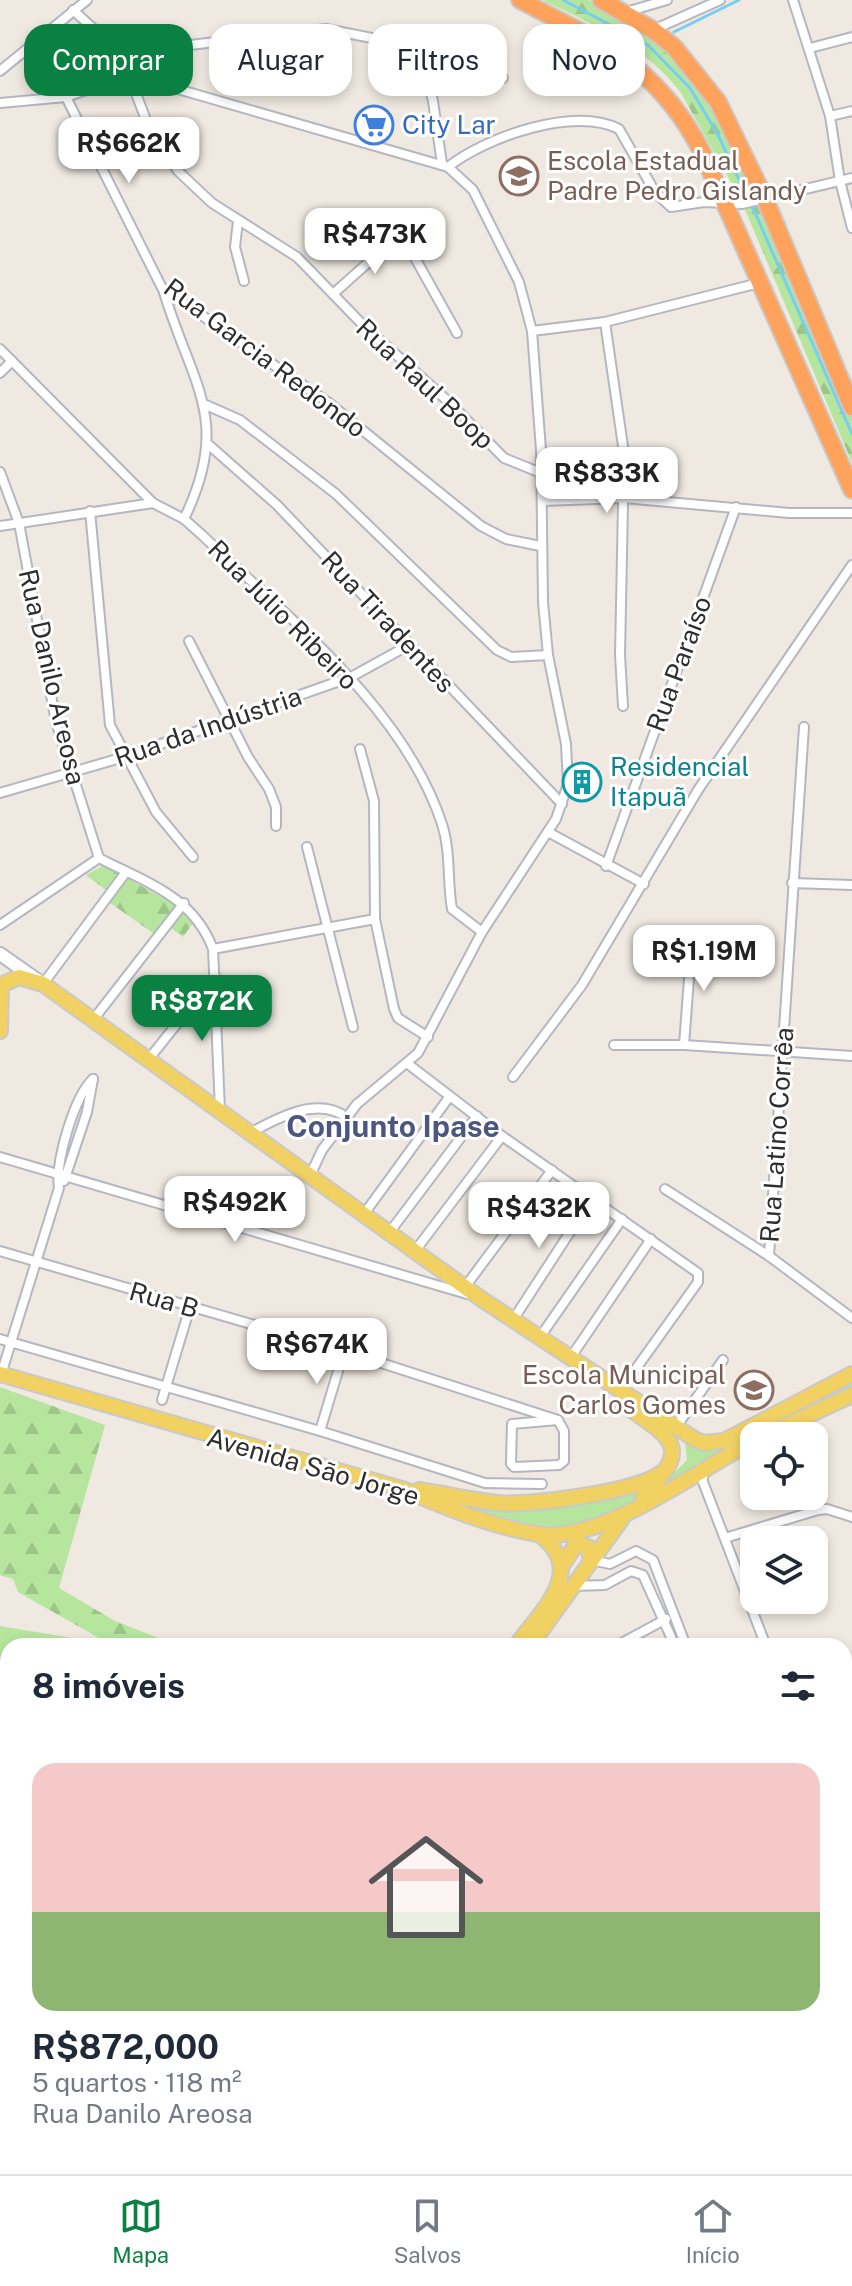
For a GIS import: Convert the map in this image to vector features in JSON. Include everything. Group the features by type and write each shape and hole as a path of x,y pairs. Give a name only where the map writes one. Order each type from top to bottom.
{"highway":[{"path":"520,0 623,57 662,90 688,124 733,203 759,283 852,490"},
{"path":"601,0 653,30 690,64 718,102 852,407"}],"main road":[{"path":"0,1031 1,982 19,977 43,984 480,1298 704,1443 724,1441 852,1374"},
{"path":"379,1483 501,1503 538,1502 626,1487 656,1477 671,1465 674,1452 663,1435 513,1320"},
{"name":"Avenida São Jorge","path":"1,1370 35,1385 379,1483 449,1509 540,1535 598,1527 740,1448"},
{"path":"794,1422 852,1395"},
{"name":"Avenida São Jorge","path":"626,1514 671,1465"},
{"path":"536,1638 626,1514"},
{"path":"540,1535 554,1545 563,1564"},
{"path":"522,1638 557,1587 563,1564 577,1543 588,1547 591,1560"}],"street":[{"path":"0,71 87,0"},
{"path":"624,12 667,0"},
{"path":"653,30 720,0"},
{"path":"793,0 830,116 840,181 852,227"},
{"path":"73,10 88,24"},
{"path":"193,44 326,29 368,37"},
{"path":"810,48 852,37"},
{"path":"193,93 445,166 473,190 519,282 532,331 541,473 540,546 548,655 569,765 562,804 548,832 482,932 428,1037 408,1064 369,1092 346,1117 322,1150 310,1176"},
{"path":"0,103 69,96"},
{"name":"Rua Raul Boop","path":"137,96 146,120 178,171 238,221 297,257 504,458 541,473"},
{"path":"432,96 445,166"},
{"name":"Rua Garcia Redondo","path":"66,97 162,288 329,403 481,526 506,539 540,546"},
{"path":"830,116 852,111"},
{"path":"445,166 523,131 556,122 585,121 619,129 655,192 671,207 762,200 852,178"},
{"path":"238,221 235,247 244,281"},
{"path":"333,294 380,252 405,240 457,333"},
{"path":"532,331 605,322 759,283"},
{"path":"162,288 186,362 206,405 209,445 197,493 184,519"},
{"path":"605,322 620,405 624,498 620,655 623,706"},
{"name":"Rua Júlio Ribeiro","path":"0,349 153,503 184,519 351,677 407,751 435,805 448,848 452,909 482,932"},
{"path":"0,373 12,361"},
{"path":"206,405 240,420 336,494 497,650 511,657 548,655"},
{"name":"Rua Tiradentes","path":"209,445 277,505 562,804"},
{"name":"Rua Danilo Areosa","path":"0,472 19,523 56,722 99,858"},
{"path":"542,501 624,498 789,513 852,513"},
{"path":"0,526 153,503"},
{"name":"Rua Paraíso","path":"606,866 736,507"},
{"path":"90,511 107,711 124,757 162,821 193,857"},
{"path":"513,1077 582,985 698,790 852,565"},
{"path":"189,641 228,720 269,789 276,807 276,826"},
{"name":"Rua da Indústria","path":"0,793 124,757 351,677 409,645"},
{"name":"Rua Latino Corrêa","path":"769,1256 804,727"},
{"path":"360,749 374,801 375,919 395,1014 428,1037"},
{"path":"548,832 644,884"},
{"path":"307,847 353,1027"},
{"path":"0,925 99,858 184,903 204,925 213,949 220,1111"},
{"path":"0,954 43,984 126,872"},
{"path":"792,883 852,885"},
{"path":"93,1020 184,903"},
{"path":"213,949 375,919"},
{"path":"684,1045 692,939"},
{"path":"148,1060 215,975"},
{"path":"614,1045 684,1045 852,1056"},
{"path":"408,1064 502,1136 698,1273 698,1282 620,1391"},
{"path":"1,1370 59,1188 68,1177 93,1079 83,1088 56,1174 59,1188"},
{"path":"364,1214 450,1096"},
{"path":"250,1133 277,1118 307,1109 334,1110 346,1117"},
{"path":"389,1233 477,1116"},
{"path":"415,1251 502,1136"},
{"path":"0,1157 480,1298"},
{"path":"465,1287 552,1170"},
{"path":"665,1189 769,1256 852,1318"},
{"path":"513,1320 592,1198"},
{"path":"540,1337 622,1219"},
{"path":"571,1357 651,1239"},
{"name":"Rua B","path":"0,1251 344,1351 558,1420"},
{"path":"162,1400 190,1307"},
{"path":"0,1339 320,1431 485,1483 542,1484"},
{"path":"320,1431 344,1351"},
{"path":"676,1427 723,1360"},
{"path":"558,1420 564,1431 564,1461 559,1465 514,1467 511,1464 512,1424 558,1420"},
{"path":"704,1466 703,1482 763,1638"},
{"path":"725,1538 818,1510 839,1511 852,1517"},
{"path":"572,1586 605,1585 631,1571 641,1552"},
{"path":"591,1560 610,1564 631,1553 641,1552 653,1560 683,1638"},
{"path":"631,1571 647,1578 672,1638"},
{"path":"631,1638 674,1616"}],"green space":[{"path":"543,0 589,0 635,24 592,24"},
{"path":"645,30 665,42 706,87 852,411 852,463 741,200 681,93 645,57"},
{"path":"104,865 177,906 193,923 183,937 166,924 156,935 110,903 111,894 86,875"},
{"path":"852,1381 852,1391 826,1398 782,1422 760,1422"},
{"path":"0,1387 105,1425 59,1588 115,1621 159,1638 99,1638 18,1592 13,1579 0,1575"},
{"path":"740,1431 740,1445 653,1493 687,1460 685,1443 699,1449"},
{"path":"658,1478 625,1508 603,1519 580,1525 532,1524 437,1498 507,1507"},
{"path":"0,1626 72,1638 0,1638"}],"waterway":[{"path":"563,0 648,45 690,88 717,133 757,217 852,434"},
{"path":"674,32 739,0"}],"place":[{"name":"City Lar","path":"374,125"},
{"name":"Escola Estadual Padre Pedro Gislandy","path":"519,176"},
{"name":"Residencial Itapuã","path":"582,782"},
{"name":"Escola Municipal Carlos Gomes","path":"754,1390"}],"district":[{"name":"Conjunto Ipase","path":"393,1127"}]}
